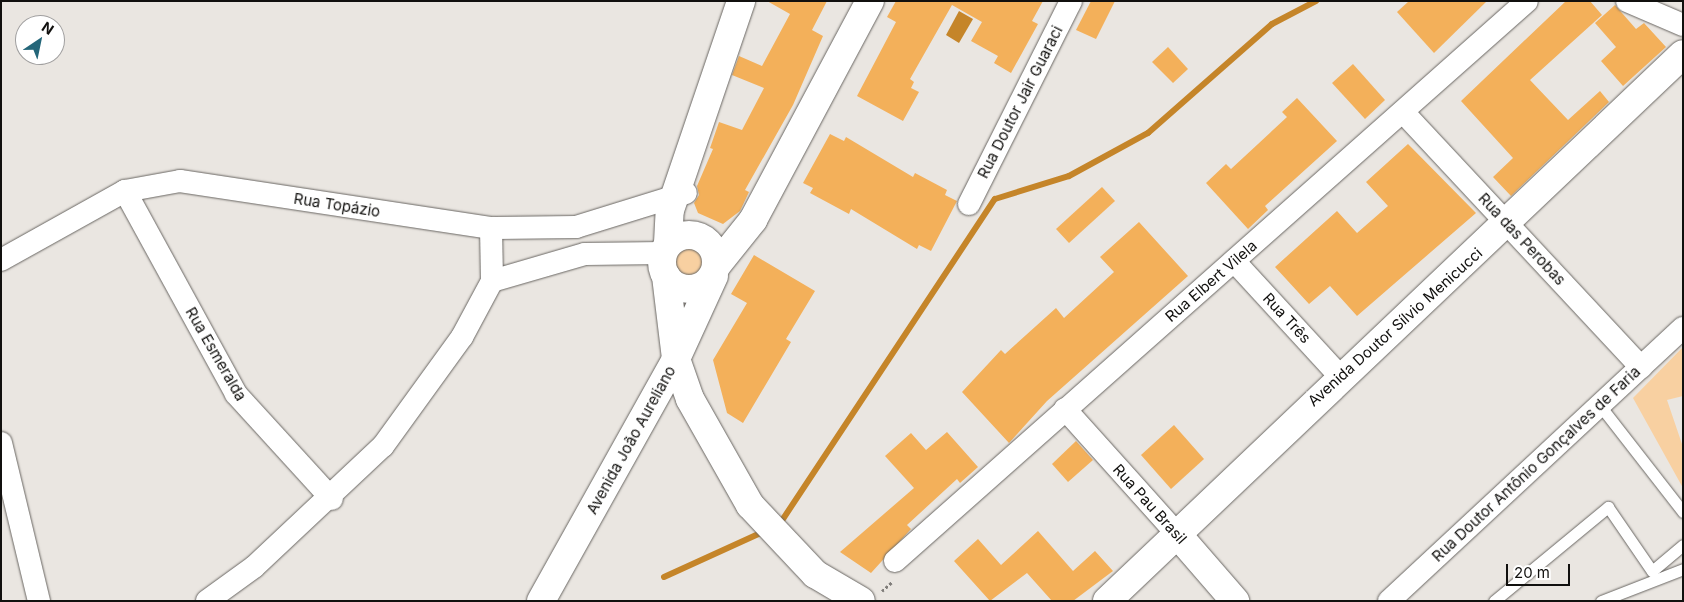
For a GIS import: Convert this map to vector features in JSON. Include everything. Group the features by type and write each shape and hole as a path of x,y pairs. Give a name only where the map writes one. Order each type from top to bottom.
{"main road":[{"path":"679,250 716,254 716,270 696,288 685,289 679,250 668,220 682,189 741,1"},
{"name":"Avenida João Aureliano","path":"540,601 676,359 716,270 753,220 870,1"},
{"name":"Avenida Doutor Sílvio Menicucci","path":"1107,601 1340,375 1508,224 1683,54"},
{"path":"679,250 753,220"},
{"path":"679,250 676,359 690,399 750,505 815,574 861,601"},
{"name":"Rua Pau Brasil","path":"1177,534 1235,601"}],"street":[{"name":"Rua Doutor Jair Guaraci","path":"969,204 1071,1"},
{"name":"Rua Elbert Vilela","path":"895,561 1065,408 1527,1"},
{"path":"1627,1 1683,25"},
{"name":"Rua das Perobas","path":"1403,112 1641,367"},
{"name":"Rua Topázio","path":"1,260 125,191 180,181 491,228 576,227 682,189"},
{"name":"Rua Esmeralda","path":"125,191 236,394 332,498"},
{"path":"576,227 585,254"},
{"path":"207,601 254,567 332,498 384,446 462,337 492,281 491,228"},
{"path":"492,281 585,254 679,250"},
{"name":"Rua Três","path":"1234,261 1340,375"},
{"name":"Rua Doutor Antônio Gonçalves de Faria","path":"1389,601 1598,403 1683,328"},
{"name":"Rua Pau Brasil","path":"1065,408 1177,534"},
{"path":"1,443 39,601"}],"lane":[{"path":"1598,403 1683,512"},
{"path":"1494,601 1608,506 1652,571 1683,544"},
{"path":"1600,601 1683,569"}],"shaded area":[{"path":"959,11 973,19 959,43 946,35"},
{"path":"689,246 701,251 706,263 701,275 689,280 677,275 672,263 677,251"},
{"path":"1683,347 1683,396 1667,400 1683,447 1683,488 1633,398"}],"building":[{"path":"767,1 827,1 812,30 823,36 793,105 745,190 749,192 740,211 723,224 698,213 694,203 699,195 697,186 713,149 710,148 719,122 742,130 764,88 732,75 739,56 762,66 790,14"},
{"path":"896,1 1043,1 1032,21 1038,24 1011,73 994,63 998,56 971,41 982,22 952,5 910,79 914,82 911,88 919,92 903,121 857,96 896,22 887,17"},
{"path":"1091,1 1115,1 1096,39 1076,30"},
{"path":"1409,1 1487,1 1434,53 1397,12"},
{"path":"1566,1 1590,1 1602,15 1530,80 1568,120 1600,91 1609,102 1511,196 1493,177 1513,158 1461,101"},
{"path":"1615,5 1636,29 1644,23 1666,47 1623,86 1601,61 1616,47 1595,23"},
{"path":"1168,47 1188,69 1173,83 1152,62"},
{"path":"1353,64 1385,100 1365,119 1332,83"},
{"path":"1297,98 1337,141 1265,206 1268,210 1248,229 1206,183 1226,164 1231,169 1287,117 1282,112"},
{"path":"830,134 844,141 846,137 913,177 915,173 947,190 945,195 957,201 931,251 919,245 917,249 851,209 849,214 810,193 813,188 803,183"},
{"path":"1408,144 1476,213 1357,316 1330,286 1309,304 1275,267 1337,211 1357,233 1388,206 1366,182"},
{"path":"1102,187 1115,201 1069,243 1056,229"},
{"path":"1139,222 1188,276 1047,401 1009,443 962,392 1001,350 1005,354 1056,308 1064,318 1114,272 1100,257"},
{"path":"754,255 815,291 786,339 791,342 743,423 727,413 713,360 747,303 731,294"},
{"path":"1174,425 1204,459 1171,489 1141,455"},
{"path":"947,432 978,467 960,483 957,479 907,525 911,529 871,573 840,552 914,488 885,456 911,433 926,450"},
{"path":"1076,441 1093,460 1068,482 1052,464"},
{"path":"1038,531 1073,571 1095,551 1113,571 1073,601 1052,601 1027,573 990,601 954,561 978,539 1001,565"}],"waterway":[{"path":"779,525 995,199 1069,176 1148,133 1272,24 1316,1"},
{"path":"664,577 765,531"}]}
